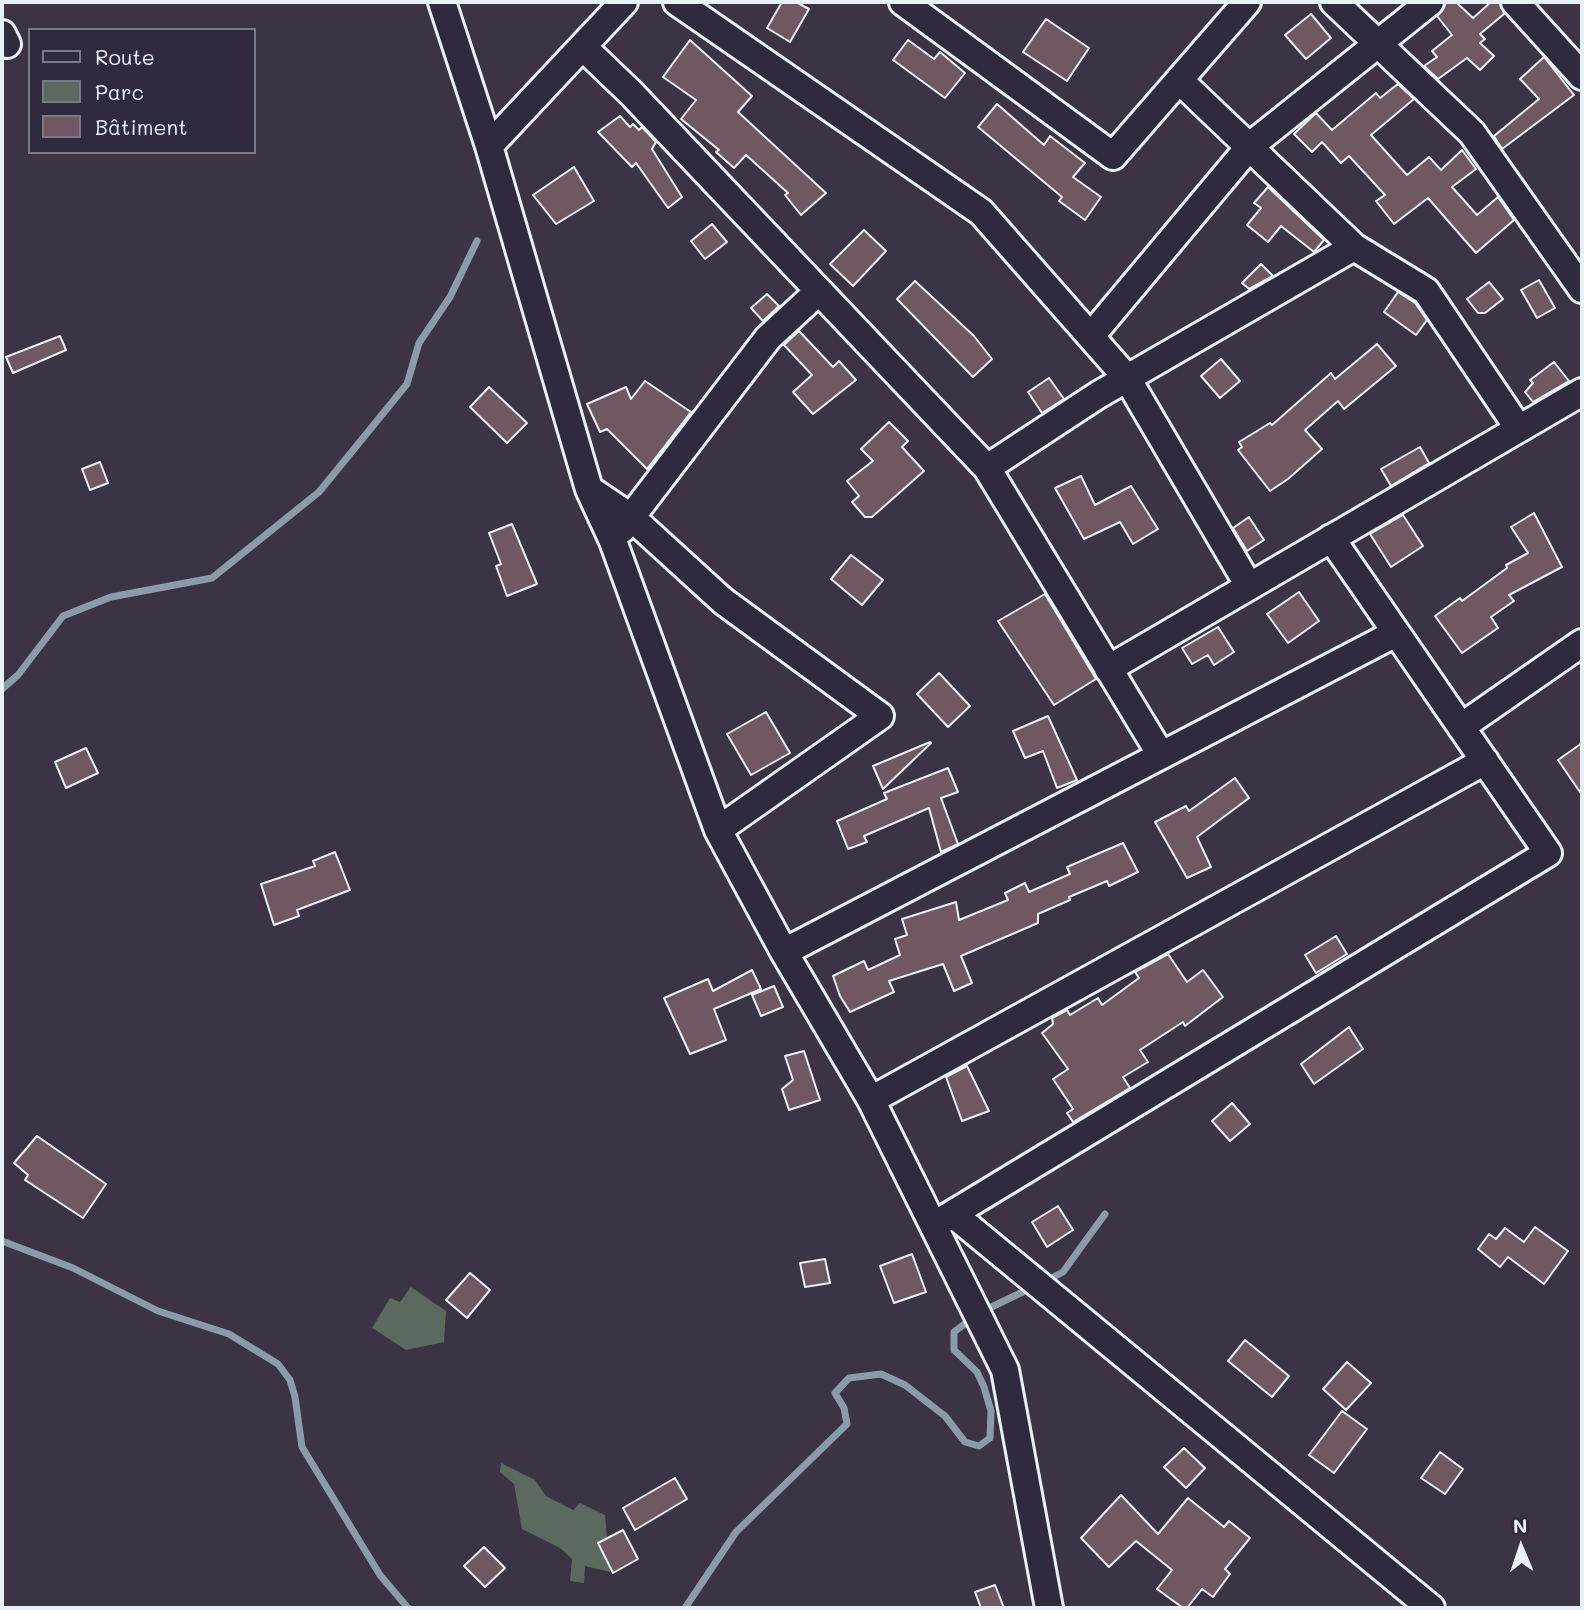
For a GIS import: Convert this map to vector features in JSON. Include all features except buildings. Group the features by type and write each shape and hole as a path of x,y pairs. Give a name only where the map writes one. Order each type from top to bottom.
{"street":[{"path":"442,2 489,146 589,489 613,541 719,830 784,952 944,1219 1005,1370 1049,1608"},
{"path":"489,146 584,48 624,2"},
{"path":"677,2 981,212 1128,378 1249,586"},
{"path":"904,2 1113,156 1243,3"},
{"path":"1334,2 1472,133 1582,289"},
{"path":"1091,336 1250,146 1430,2"},
{"path":"1515,2 1582,76"},
{"path":"584,48 631,93 987,468 1161,755"},
{"path":"1180,80 1354,247 1426,291 1519,429"},
{"path":"987,468 1128,378 1354,247"},
{"path":"613,541 768,338 819,291"},
{"path":"1108,668 1582,392"},
{"path":"589,489 632,518 723,601 880,716 719,830"},
{"path":"944,1219 1548,853 1331,538"},
{"path":"784,952 1396,633"},
{"path":"1461,727 1582,643"},
{"path":"871,1100 1485,761"},
{"path":"944,1219 1430,1608"}],"green space":[{"path":"411,1287 446,1311 444,1342 406,1350 372,1328 390,1298 400,1302"},
{"path":"501,1463 535,1480 546,1496 573,1510 580,1503 605,1515 610,1572 585,1566 584,1583 570,1581 572,1559 560,1548 522,1529 514,1484 500,1472"}],"waterway":[{"path":"2,689 18,675 63,616 111,597 212,578 319,492 407,384 419,343 450,297 477,241"},
{"path":"1044,1282 1063,1272 1105,1214"},
{"path":"2,1241 73,1268 158,1311 229,1334 278,1364 290,1380 295,1397 302,1447 380,1575 408,1608"},
{"path":"685,1608 736,1532 847,1424 844,1408 835,1393 849,1378 881,1374 905,1385 945,1416 965,1442 979,1446 990,1438 991,1411 984,1387 977,1372 954,1350 954,1332 979,1313 1033,1287"}]}
